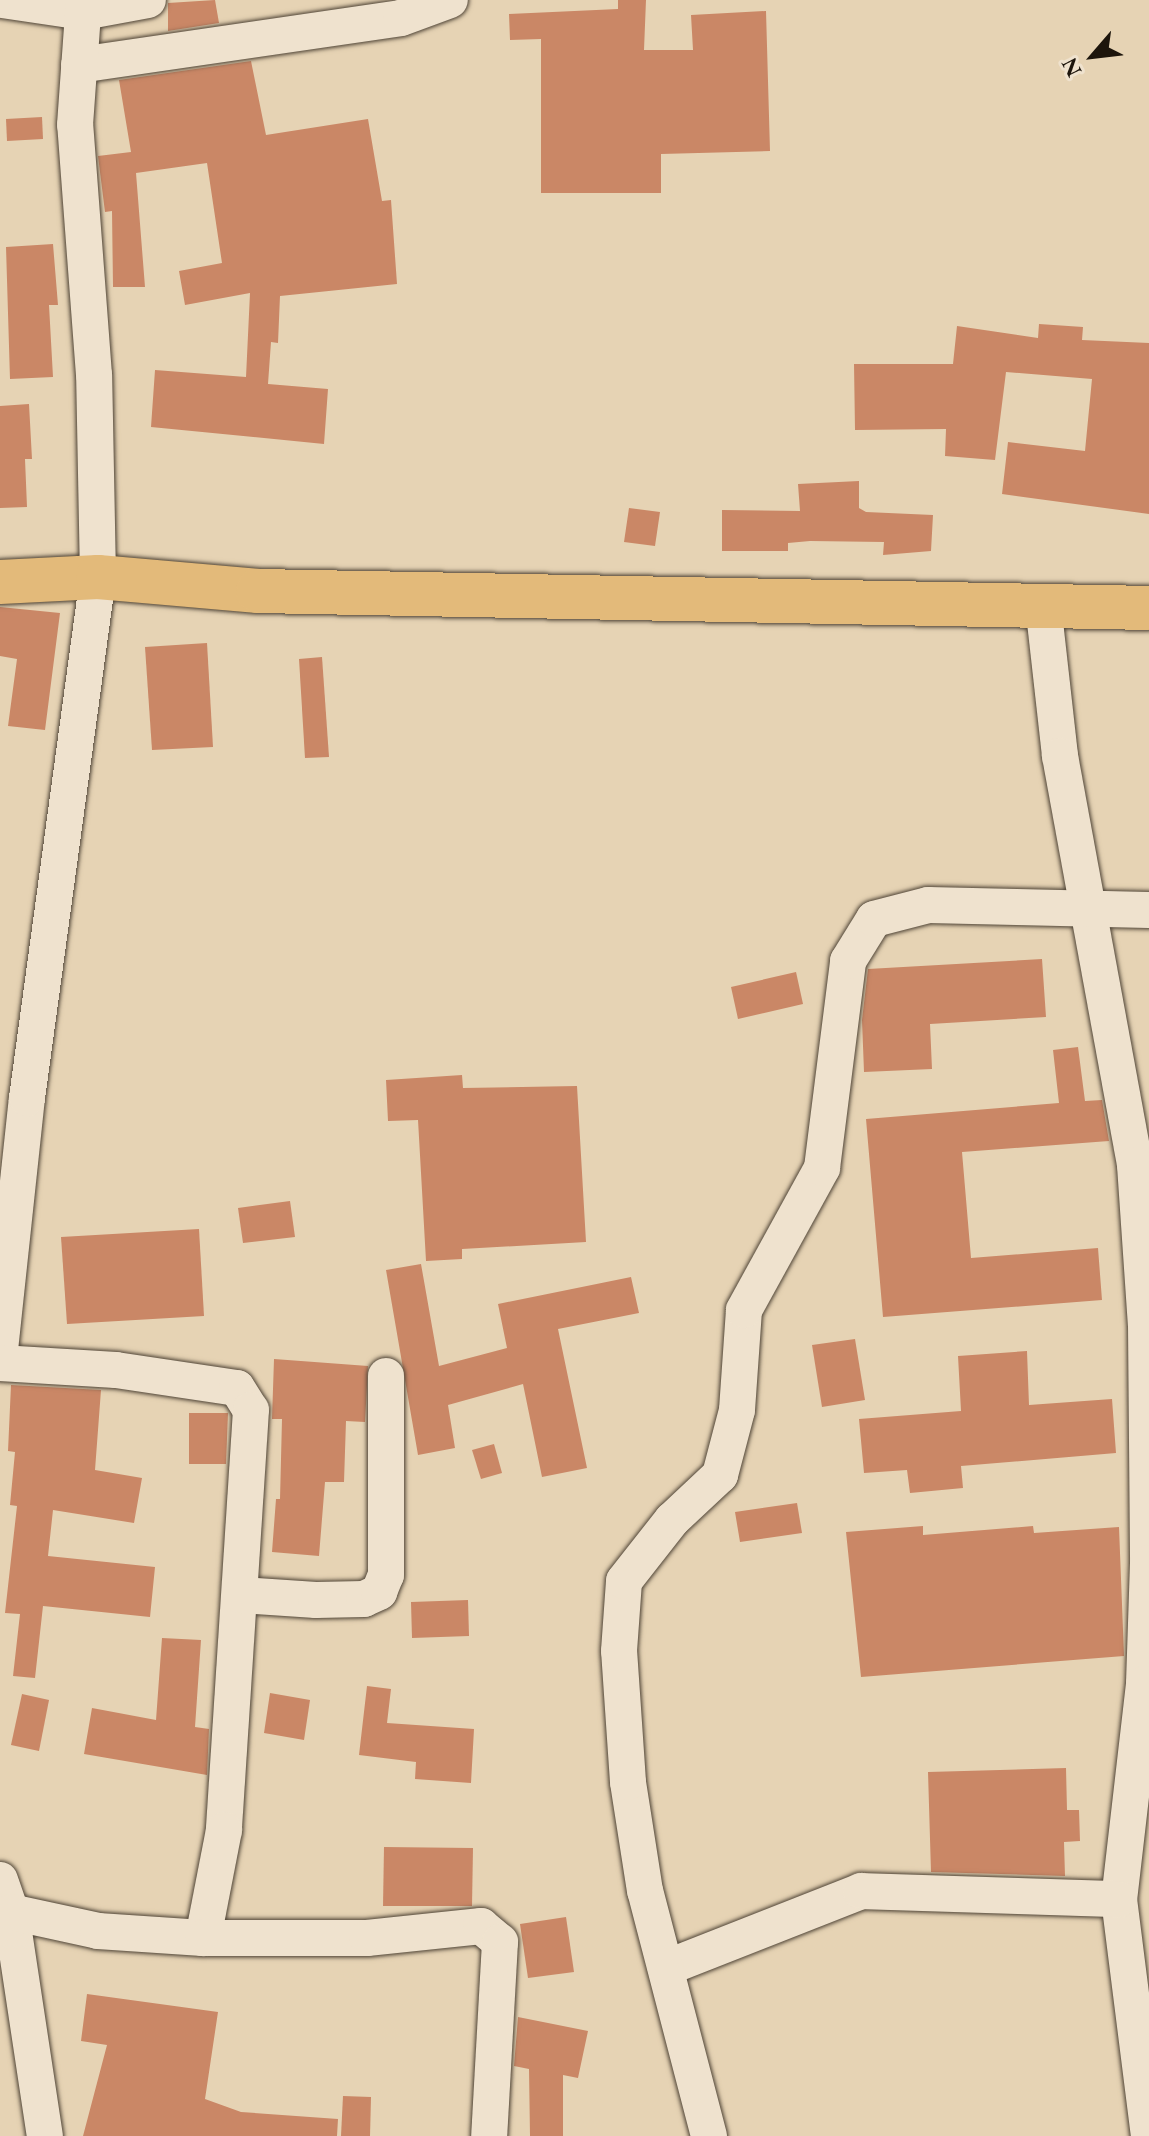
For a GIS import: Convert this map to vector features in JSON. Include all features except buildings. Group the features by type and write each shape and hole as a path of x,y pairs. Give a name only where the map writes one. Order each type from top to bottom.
{"main road":[{"path":"0,582 98,577 258,591 1149,608"}],"street":[{"path":"2,0 84,6 148,0"},
{"path":"79,65 401,18 450,0"},
{"path":"0,1350 27,1098 98,577 94,375 75,125 84,6"},
{"path":"1043,604 1060,756 1135,1165 1147,1325 1149,1563 1144,1684 1119,1899 1149,2136"},
{"path":"709,2136 645,1891 628,1782 619,1651 624,1581 672,1520 720,1475 737,1410 744,1310 822,1168 848,961 874,919 928,905 1087,905 1149,910"},
{"path":"0,1363 116,1370 237,1388 251,1410 224,1830 203,1938"},
{"path":"241,1595 316,1600 364,1599 379,1592 386,1575 386,1376"},
{"path":"666,1968 861,1891 1119,1899"},
{"path":"6,1896 98,1931 203,1938 367,1938 481,1926 500,1942 489,2136"},
{"path":"6,1896 45,2136"}]}
